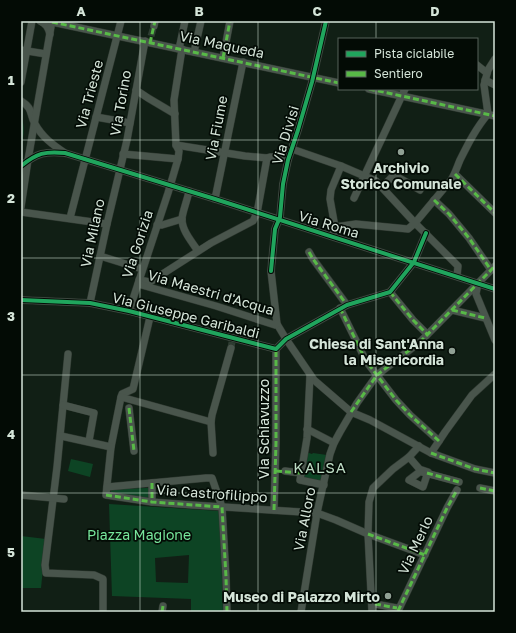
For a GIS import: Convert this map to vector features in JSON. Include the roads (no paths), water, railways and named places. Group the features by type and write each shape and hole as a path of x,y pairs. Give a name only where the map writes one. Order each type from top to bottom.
{"street":[{"path":"21,82 24,50 32,21"},
{"path":"40,21 46,25 50,34"},
{"path":"21,207 22,188 52,21"},
{"name":"Via Maqueda","path":"52,21 118,36 149,40 180,49 338,83"},
{"name":"Via Trieste","path":"70,218 121,21"},
{"path":"123,154 178,159 179,151 176,145 174,100 185,21"},
{"path":"194,52 201,21"},
{"path":"224,58 230,21"},
{"name":"Via Divisi","path":"326,21 313,77 288,160 283,184 280,214 275,229 271,271 277,324 314,380 351,412 370,420 431,454 495,473"},
{"name":"Via Torino","path":"120,169 136,90 149,40"},
{"path":"24,50 46,54"},
{"path":"492,115 484,85 486,77 495,59"},
{"name":"Via Fiume","path":"215,199 243,62"},
{"path":"478,65 486,77 495,85"},
{"path":"136,90 175,114"},
{"path":"381,90 404,92 492,115"},
{"path":"354,198 404,92"},
{"path":"21,101 32,113 34,123 41,133 65,153"},
{"path":"335,227 356,224 408,229 415,223 451,180 476,130 492,115"},
{"path":"96,117 130,123"},
{"path":"176,145 224,153 267,158 276,157 288,160"},
{"path":"292,149 342,166 376,180 415,223 458,266 457,276"},
{"path":"21,166 39,154 50,152 65,153"},
{"name":"Via Roma","path":"65,153 120,169 495,288"},
{"path":"138,282 150,282 198,251 253,221 257,213 267,158"},
{"name":"Via Gorizia","path":"129,311 178,159"},
{"path":"332,236 335,227 330,199 331,190 342,166"},
{"name":"Via Milano","path":"90,302 120,169"},
{"path":"455,174 495,213"},
{"path":"382,187 394,175 420,190"},
{"path":"189,191 182,219 186,232 198,251"},
{"path":"434,200 449,214 493,268"},
{"path":"21,212 107,224"},
{"path":"157,225 182,219"},
{"path":"276,349 286,339 343,307 390,292 414,262 426,233"},
{"path":"309,252 343,307 366,361 396,400 439,441"},
{"path":"100,256 142,269"},
{"name":"Via Alloro","path":"301,612 317,513 330,454 334,443 351,412 377,375 420,342 493,268"},
{"name":"Via Maestri d'Acqua","path":"138,282 275,325 277,324"},
{"path":"478,283 476,294 495,340"},
{"path":"390,292 412,320 427,334"},
{"name":"Via Giuseppe Garibaldi","path":"21,300 90,302 150,317 232,343 276,349"},
{"path":"452,310 485,318"},
{"path":"150,317 133,389 122,394 121,397 111,447 107,487 212,478 222,507 227,612"},
{"path":"213,453 212,415 232,343"},
{"name":"Via Schiavuzzo","path":"274,510 276,349"},
{"path":"68,354 54,498 45,565 46,573 94,575 103,579 103,612"},
{"path":"310,375 307,438 300,480 324,485"},
{"path":"431,454 472,395 494,375"},
{"path":"121,397 211,422"},
{"path":"63,405 94,413 89,441"},
{"path":"129,408 134,452"},
{"path":"307,429 334,443"},
{"path":"60,439 89,441 111,447"},
{"path":"372,612 368,534 369,502 373,488 393,469 409,457 419,446"},
{"path":"409,457 424,472 459,482"},
{"path":"285,472 301,473"},
{"path":"152,483 152,502"},
{"name":"Via Castrofilippo","path":"107,487 106,495 152,502 317,513 425,555"},
{"path":"480,488 495,491"},
{"name":"Via Merlo","path":"398,611 457,490"},
{"path":"21,496 64,499"},
{"path":"380,603 398,611"}],"tunnel":[{"path":"151,36 154,26"},
{"path":"231,348 232,342"}],"place":[{"name":"Archivio Storico Comunale","path":"401,152"},
{"name":"Chiesa di Sant'Anna la Misericordia","path":"452,351"},
{"name":"Museo di Palazzo Mirto","path":"388,596"}],"district":[{"name":"KALSA","path":"320,467"}],"park label":[{"name":"Piazza Magione","path":"139,534"}]}
